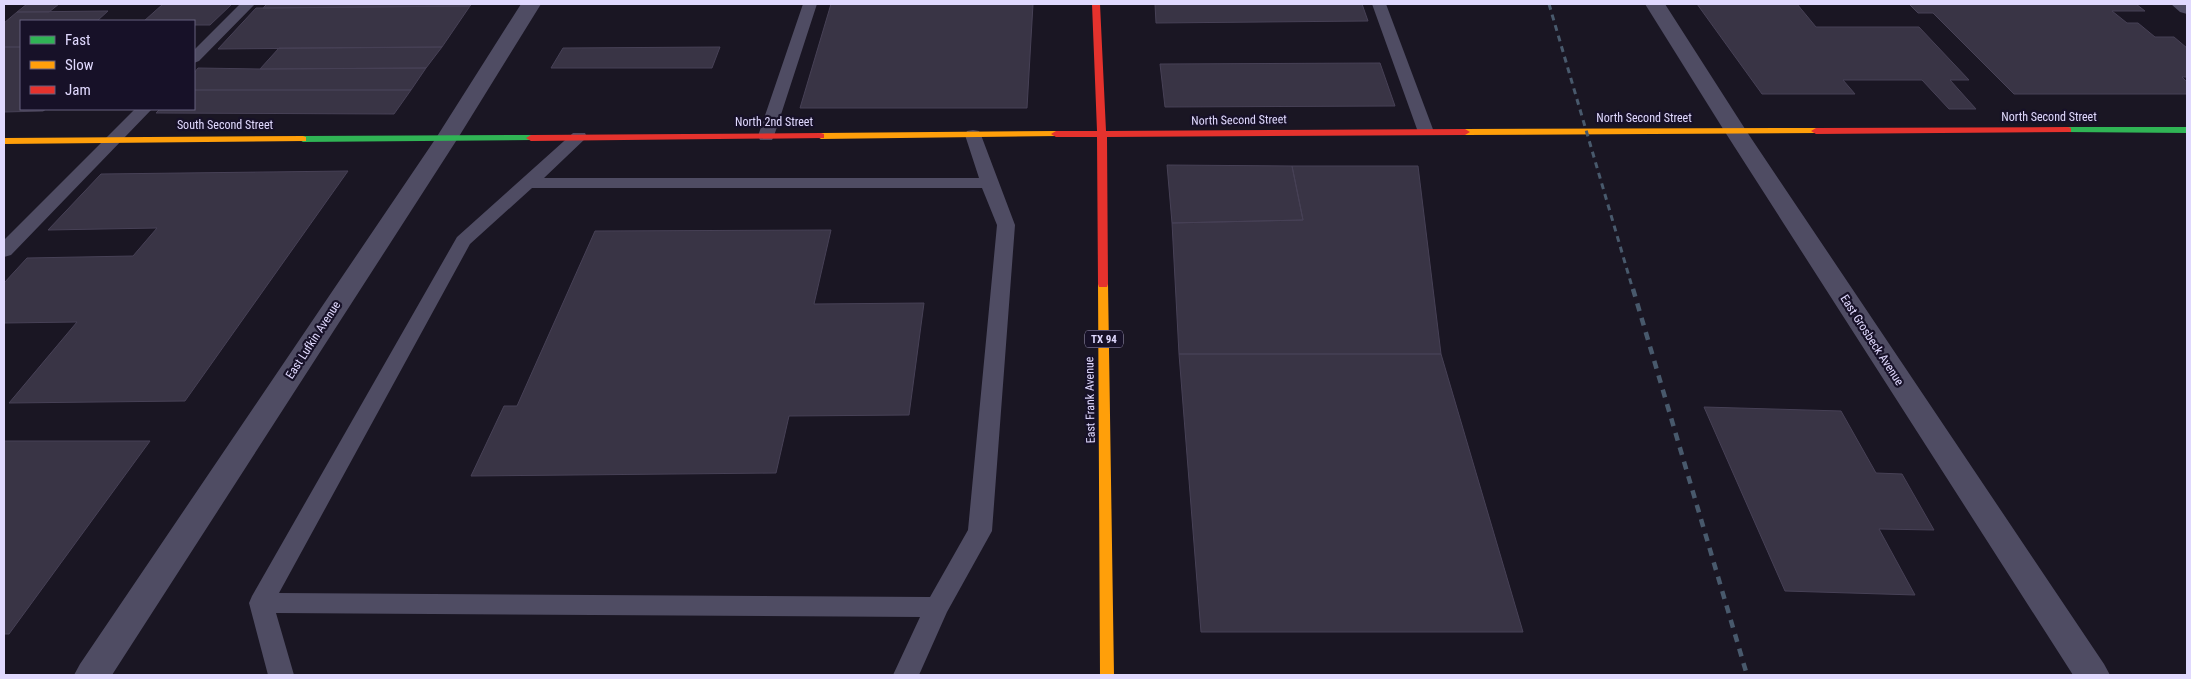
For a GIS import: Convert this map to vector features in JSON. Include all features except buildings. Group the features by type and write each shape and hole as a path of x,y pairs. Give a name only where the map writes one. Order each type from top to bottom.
{"street":[{"name":"East Lufkin Avenue","path":"92,675 447,138 532,4"},
{"name":"East Frank Avenue","path":"1096,4 1102,135 1107,675"},
{"name":"East Grosbeck Avenue","path":"1655,4 1736,132 2092,675"},
{"path":"2182,4 2187,8"},
{"name":"North Second Street","path":"1102,135 1426,132 2187,130"},
{"name":"North 2nd Street","path":"447,138 1102,135"},
{"name":"South Second Street","path":"4,141 447,138"}],"lane":[{"path":"195,57 248,4"},
{"path":"766,136 810,4"},
{"path":"1379,4 1426,132"},
{"path":"4,251 143,110"},
{"path":"906,675 937,607 980,531 1006,225 989,183 973,135"},
{"path":"281,675 261,603 463,241 579,137"},
{"path":"528,183 989,183"},
{"path":"261,603 937,607"}],"railway":[{"path":"1549,4 1633,290"},
{"path":"1633,289 1747,675"}],"traffic: fast":[{"path":"2068,130 2187,130"},
{"path":"303,139 531,138"}],"traffic: slow":[{"path":"1465,132 1816,131"},
{"path":"821,136 1056,134"},
{"path":"4,141 303,139"},
{"path":"1103,284 1107,675"}],"traffic: jam":[{"path":"1096,4 1102,135 1103,284"},
{"path":"1816,131 2068,130"},
{"path":"1056,134 1465,132"},
{"path":"531,138 821,136"}]}
